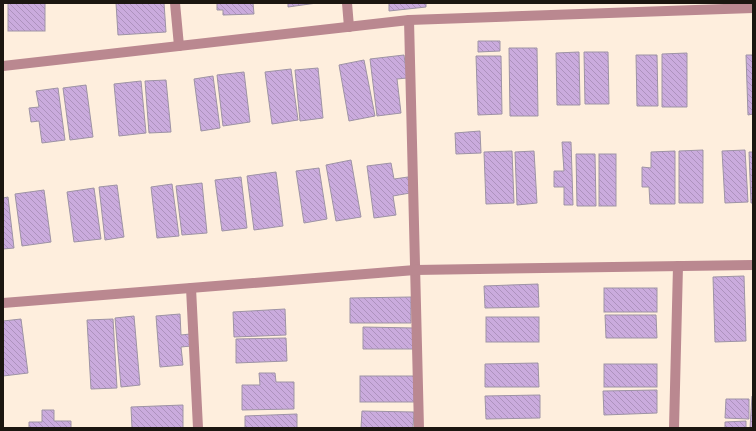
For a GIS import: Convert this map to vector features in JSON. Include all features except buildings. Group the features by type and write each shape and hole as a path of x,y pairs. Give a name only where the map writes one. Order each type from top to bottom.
{"street":[{"path":"176,3 179,46"},
{"path":"347,3 349,27"},
{"path":"3,66 409,20 753,8"},
{"path":"409,20 419,428"},
{"path":"3,304 415,270 753,265"},
{"path":"674,428 678,266"},
{"path":"191,288 198,428"}]}
